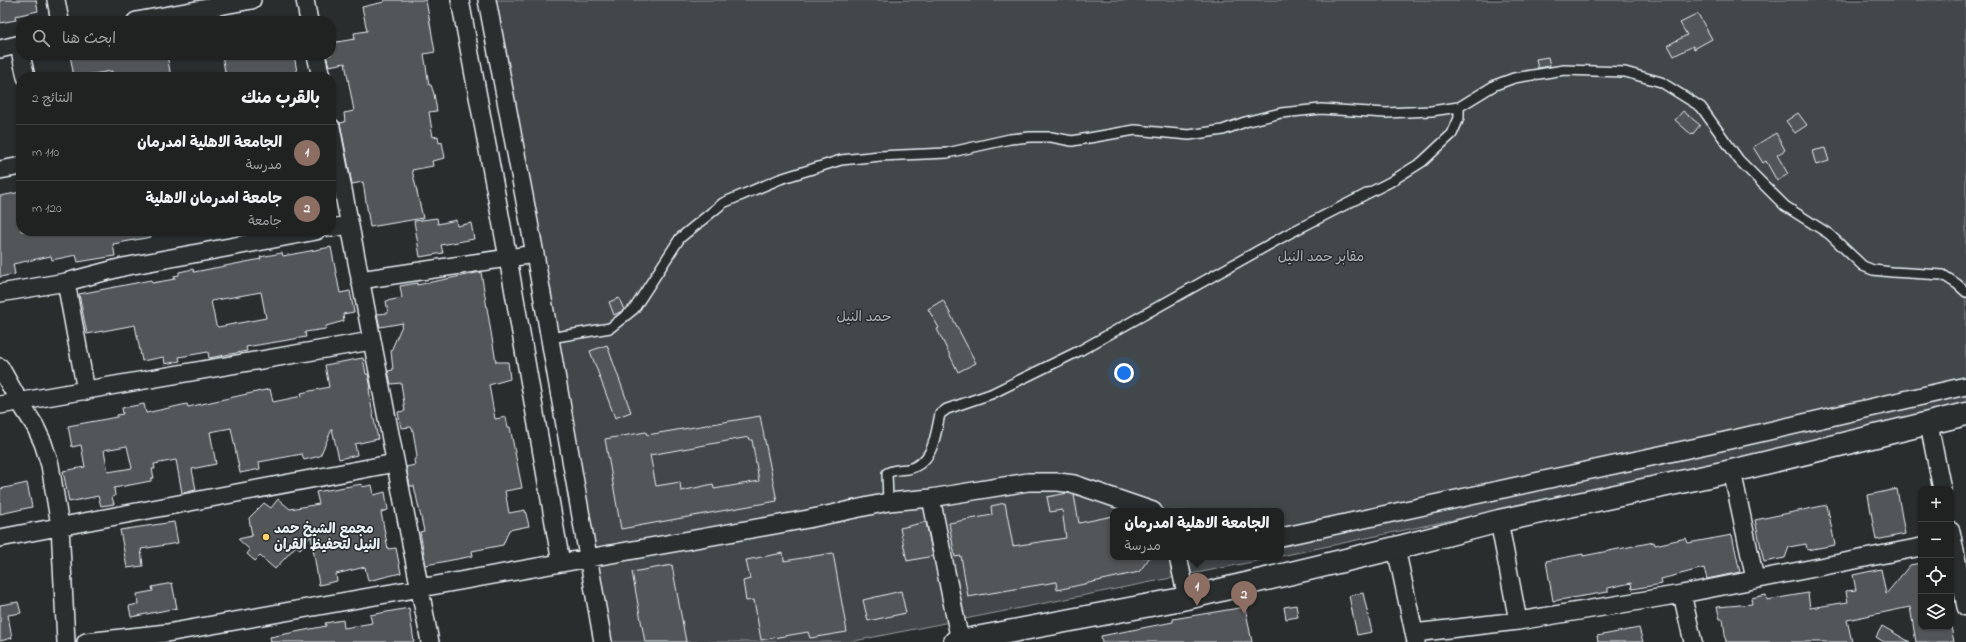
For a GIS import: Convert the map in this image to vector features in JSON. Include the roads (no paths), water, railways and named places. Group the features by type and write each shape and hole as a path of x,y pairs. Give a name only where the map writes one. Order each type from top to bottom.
{"street":[{"path":"56,0 59,16"},
{"path":"164,16 252,0"},
{"path":"305,0 308,16"},
{"path":"460,0 508,258 560,563"},
{"path":"487,0 535,254 603,642"},
{"path":"0,49 16,49"},
{"path":"23,60 25,72"},
{"path":"317,60 320,72"},
{"path":"336,154 430,642"},
{"path":"0,170 16,167"},
{"path":"336,227 349,225"},
{"path":"0,293 66,282 123,267 289,236"},
{"path":"360,280 535,254"},
{"path":"66,282 86,391"},
{"path":"0,405 371,341"},
{"path":"0,367 44,443 50,466 60,526 66,642"},
{"path":"1284,536 1966,386"},
{"path":"931,498 957,642 1187,598 1396,548 1499,521 1929,425 1966,414"},
{"path":"1929,425 1941,486"},
{"path":"0,538 395,463"},
{"path":"1732,470 1755,579"},
{"path":"86,642 167,633 808,519 888,502 931,498 1028,482 1058,482 1074,484 1144,508"},
{"path":"1499,521 1518,621"},
{"path":"1955,538 1966,607"},
{"path":"1396,548 1415,637 1682,594 1918,548"},
{"path":"1179,560 1187,598"},
{"path":"1682,594 1693,642"}],"lane":[{"path":"550,338 610,328 634,309 680,238 723,203 780,179 841,160 880,156 947,153 1010,139 1030,137 1051,137 1072,141 1136,130 1189,135 1223,130 1245,122 1281,113 1321,110 1407,113 1459,107 1495,85 1514,78 1564,70 1625,72 1661,82 1701,107 1739,160 1785,206 1828,234 1863,266 1892,272 1943,275 1966,292"},
{"path":"888,502 887,473 895,469 907,469 919,465 929,455 934,443 940,414 947,409 990,394 1081,350 1288,234 1390,182 1422,162 1452,134 1459,118 1459,107"}],"place":[{"name":"مجمع الشيخ حمد النيل لتحفيظ القران","path":"266,537"},
{"name":"الجامعة الاهلية امدرمان","path":"1197,606"},
{"name":"جامعة امدرمان الاهلية","path":"1244,614"}],"park label":[{"name":"مقابر حمد النيل","path":"1321,257"},
{"name":"حمد النيل","path":"864,317"}]}
